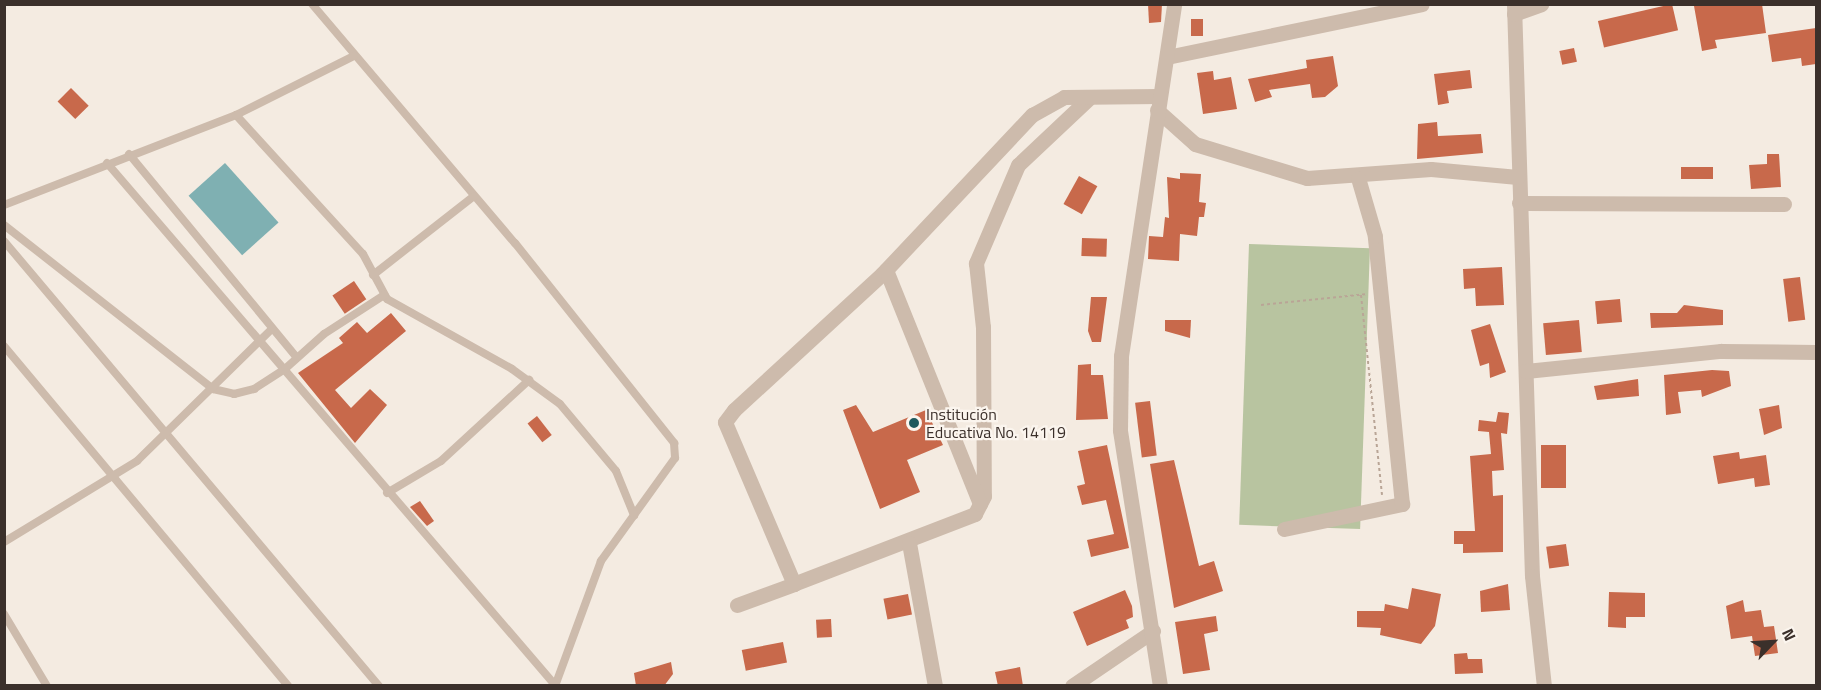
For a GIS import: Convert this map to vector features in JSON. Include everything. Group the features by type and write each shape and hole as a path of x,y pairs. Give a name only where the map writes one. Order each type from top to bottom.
{"street":[{"path":"1160,686 1120,430 1121,356 1174,4"},
{"path":"1167,57 1422,4"},
{"path":"1541,4 1514,9 1532,576 1544,686"},
{"path":"794,584 725,422 886,270 1032,116 1064,97 1158,103 1195,144 1225,155 1307,178 1358,177 1431,169 1518,177"},
{"path":"737,605 909,543 975,514 980,504 984,327 976,263 1018,165 1088,99"},
{"path":"1284,529 1402,504 1375,236 1358,177"},
{"path":"1519,203 1784,204"},
{"path":"886,270 980,504"},
{"path":"1526,371 1721,351 1816,352"},
{"path":"909,543 935,686"},
{"path":"1072,686 1153,631"}],"lane":[{"path":"107,163 263,338 387,493 555,685 601,561 675,458 674,443 474,196 312,4"},
{"path":"4,205 129,154 236,115 354,56"},
{"path":"236,115 363,254 384,295 529,380 560,404 616,471 634,515"},
{"path":"129,154 297,358"},
{"path":"372,275 474,196"},
{"path":"4,225 213,389 234,394 254,389 286,368 384,295"},
{"path":"4,241 168,430 379,686"},
{"path":"4,542 137,461 272,329"},
{"path":"4,346 288,686"},
{"path":"387,493 441,461 529,380"},
{"path":"4,614 47,686"}],"path":[{"path":"1262,305 1382,293"},
{"path":"1361,295 1382,498"}],"green space":[{"path":"1249,244 1370,248 1360,529 1239,525"}],"water":[{"path":"225,163 279,222 242,255 189,196"}],"building":[{"path":"1148,4 1162,4 1161,22 1149,23"},
{"path":"1672,4 1678,30 1604,47 1598,21"},
{"path":"1762,4 1766,33 1715,40 1717,48 1702,51 1694,6"},
{"path":"1191,19 1203,19 1203,36 1191,36"},
{"path":"1816,28 1816,64 1802,66 1801,58 1772,62 1768,35"},
{"path":"1574,48 1577,62 1562,65 1559,51"},
{"path":"1333,56 1338,86 1325,97 1312,98 1310,84 1269,90 1272,97 1255,102 1248,79 1307,68 1306,60"},
{"path":"1470,70 1472,88 1447,91 1449,103 1438,105 1434,74"},
{"path":"1213,71 1214,80 1231,77 1237,109 1203,114 1197,73"},
{"path":"71,88 89,106 75,119 58,101"},
{"path":"1437,122 1438,136 1481,134 1483,153 1417,159 1418,124"},
{"path":"1767,154 1779,154 1781,187 1751,189 1749,165 1767,164"},
{"path":"1681,167 1713,167 1713,179 1681,179"},
{"path":"1180,173 1201,174 1199,202 1206,203 1204,217 1199,217 1197,236 1180,234 1179,261 1148,259 1149,236 1163,237 1165,217 1169,218 1167,177 1180,179"},
{"path":"1079,176 1097,186 1082,214 1063,204"},
{"path":"1082,238 1107,239 1106,257 1081,256"},
{"path":"1502,267 1504,305 1476,306 1475,288 1464,289 1463,269"},
{"path":"1800,277 1805,320 1788,322 1783,279"},
{"path":"354,281 366,299 345,314 332,296"},
{"path":"1091,297 1107,297 1101,342 1092,342 1088,331"},
{"path":"1620,299 1622,322 1597,324 1595,301"},
{"path":"1684,305 1723,310 1723,325 1651,328 1650,313 1677,313"},
{"path":"391,313 406,331 335,390 351,408 370,389 387,405 355,443 298,373 343,343 339,338 357,322 367,333"},
{"path":"1165,320 1191,320 1190,338 1165,331"},
{"path":"1579,320 1582,352 1546,355 1543,323"},
{"path":"1490,324 1506,372 1490,378 1489,363 1480,366 1471,330"},
{"path":"1091,364 1091,375 1103,375 1108,419 1076,420 1078,365"},
{"path":"1712,370 1729,371 1731,386 1702,397 1701,390 1678,392 1681,413 1666,415 1664,375"},
{"path":"1638,379 1639,396 1597,400 1594,386"},
{"path":"1150,401 1157,456 1142,457 1135,403"},
{"path":"856,405 873,432 926,410 943,445 907,460 920,492 880,509 843,410"},
{"path":"1779,405 1782,428 1764,435 1759,409"},
{"path":"1498,412 1509,413 1507,434 1501,433 1504,470 1492,471 1493,496 1503,495 1503,552 1463,553 1463,544 1454,544 1454,531 1475,531 1470,456 1491,454 1489,432 1478,431 1479,420 1496,422"},
{"path":"537,416 552,435 542,442 528,423"},
{"path":"1107,445 1129,548 1091,557 1087,540 1114,534 1106,500 1082,505 1077,486 1085,484 1078,451"},
{"path":"1541,445 1566,445 1566,488 1541,488"},
{"path":"1739,452 1740,459 1766,455 1770,485 1755,487 1754,478 1718,484 1713,456"},
{"path":"1174,460 1199,566 1214,561 1223,591 1174,608 1150,464"},
{"path":"420,501 434,521 427,526 410,507"},
{"path":"1566,544 1569,566 1549,569 1546,547"},
{"path":"1508,584 1510,610 1481,612 1480,591"},
{"path":"1412,588 1441,594 1435,626 1421,644 1380,635 1381,628 1357,627 1357,611 1384,611 1385,604 1408,609"},
{"path":"1125,590 1132,606 1133,617 1126,620 1129,628 1087,646 1073,612"},
{"path":"1609,592 1645,593 1645,617 1626,617 1626,628 1608,627"},
{"path":"908,594 912,615 887,619 883,599"},
{"path":"1743,600 1745,612 1761,610 1764,627 1774,626 1778,653 1755,656 1752,636 1731,639 1726,606"},
{"path":"1216,616 1218,631 1204,634 1210,670 1183,674 1175,622"},
{"path":"831,619 832,637 817,638 816,620"},
{"path":"783,642 787,663 746,671 742,650"},
{"path":"1467,653 1468,659 1482,659 1483,673 1455,674 1454,654"},
{"path":"671,662 673,674 664,686 636,686 634,673"},
{"path":"1020,667 1023,686 998,686 995,672"}],"place":[{"name":"Institución Educativa No. 14119","path":"914,423"}]}
